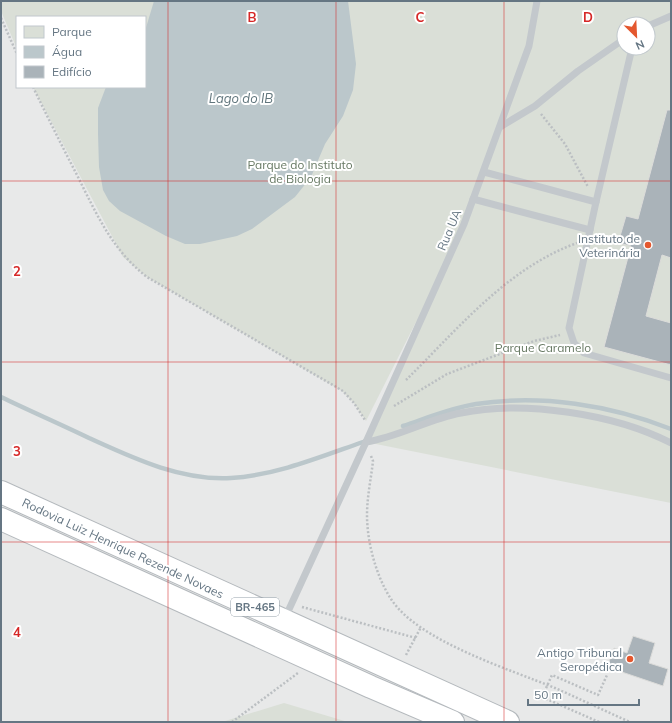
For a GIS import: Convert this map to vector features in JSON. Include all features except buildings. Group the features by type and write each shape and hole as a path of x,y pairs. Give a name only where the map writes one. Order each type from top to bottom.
{"highway":[{"name":"Rodovia Luiz Henrique Rezende Novaes","path":"1,492 508,722"},
{"name":"Rodovia Luiz Henrique Rezende Novaes","path":"1,519 453,722"}],"lane":[{"name":"Rua UA","path":"284,621 366,442 473,200 529,46 537,1"},
{"path":"656,23 671,16"},
{"path":"500,127 535,106 578,70 616,44"},
{"path":"630,56 570,321 570,332 579,349 589,355 671,378"},
{"path":"484,172 596,202"},
{"path":"473,200 590,230"},
{"path":"366,442 399,434 428,421 462,412 509,408 541,408 585,415 642,432 671,443"}],"path":[{"path":"1,18 16,52"},
{"path":"34,88 98,217 123,256 147,277 342,391 354,403 366,421 366,442 373,461 367,516 373,556 379,576 391,599 402,613 421,627 464,650 630,722"},
{"path":"535,106 564,144 596,202"},
{"path":"404,382 504,285 559,249 588,239"},
{"path":"377,416 447,374 534,341 570,332"},
{"path":"406,655 421,627"},
{"path":"232,722 315,661"},
{"path":"599,722 542,697 552,674 598,695 607,675"}],"shaded area":[{"path":"1,1 671,1 671,722 1,722"}],"green space":[{"path":"1,1 671,1 671,503 366,442 417,320 366,421 354,403 342,391 147,277 123,257 34,88 146,88 146,16 16,16 16,47 1,11"},
{"path":"284,703 348,722 222,722"}],"water":[{"name":"Lago do IB","path":"154,1 348,1 356,64 353,90 343,116 325,144 311,177 295,197 252,229 237,236 200,244 185,244 166,236 120,211 109,201 103,190 99,167 98,108 106,88 146,88 146,28"}],"waterway":[{"path":"1,397 140,460 158,467 194,476 231,478 265,473 314,459 363,442"},
{"path":"403,426 457,408 501,401 525,400 550,401 600,408 671,429"}],"place":[{"name":"Instituto de Veterinária","path":"648,245"},
{"name":"Antigo Tribunal Seropédica","path":"630,659"}],"park label":[{"name":"Parque do Instituto de Biologia","path":"300,171"},
{"name":"Parque Caramelo","path":"543,347"}]}
